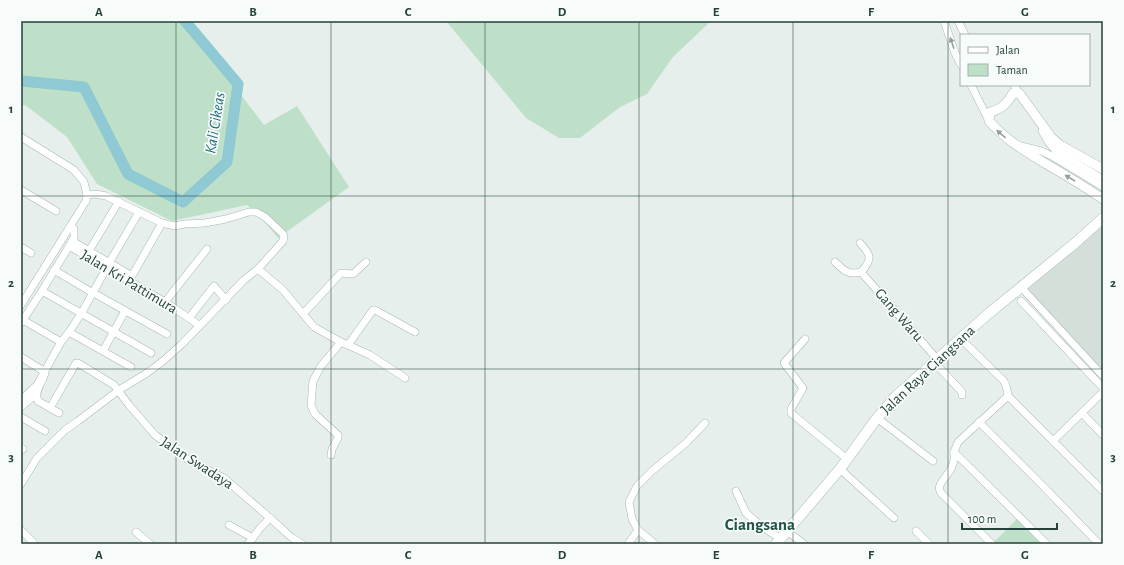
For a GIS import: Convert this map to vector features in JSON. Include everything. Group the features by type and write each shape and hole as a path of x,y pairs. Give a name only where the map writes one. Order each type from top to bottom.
{"main road":[{"name":"Jalan Raya Ciangsana","path":"781,538 840,469 896,396 988,314 1074,244 1103,218"}],"street":[{"path":"944,21 960,63"},
{"path":"958,21 964,34"},
{"path":"972,86 999,133 1015,145 1085,187 1102,199"},
{"path":"987,113 998,110 1008,102 1014,89 1029,106 1051,137 1060,145 1103,169"},
{"path":"1029,106 1049,143 1056,151 1103,179"},
{"path":"21,137 74,170 84,182 87,195 86,201 21,305"},
{"path":"1015,145 1041,151 1052,156 1103,187"},
{"path":"21,190 56,211"},
{"path":"21,484 37,458 65,430 119,390 147,373 163,361 226,300 244,280 258,269 281,244 284,238 283,234 265,217 256,212 249,212 226,219 205,223 175,226 162,223 106,196 96,194 87,195"},
{"path":"89,251 119,201"},
{"path":"22,397 36,385 45,372 61,342 95,294 108,266 139,212"},
{"path":"71,244 89,251 108,266 132,276 162,223"},
{"path":"61,342 22,321 42,292 71,244 75,234 74,229 71,226"},
{"path":"835,262 848,273 853,274 861,272 867,266 869,259 868,253 860,243"},
{"name":"Jalan Kri Pattimura","path":"71,244 199,325"},
{"path":"21,247 30,253"},
{"path":"164,302 207,249"},
{"path":"303,314 341,273 353,274 366,262"},
{"path":"258,269 283,290 314,327 341,342 370,355 405,378"},
{"path":"54,270 167,334"},
{"name":"Gang Waru","path":"861,272 962,392 962,395"},
{"name":"Jalan Kri Pattimura","path":"189,318 214,286 226,300"},
{"path":"1021,287 1103,376"},
{"path":"42,292 152,353"},
{"path":"1021,301 1103,388"},
{"path":"348,345 373,310 415,332"},
{"path":"103,351 125,311"},
{"path":"69,332 130,367"},
{"path":"805,339 784,363 803,388 791,409 791,413 847,459"},
{"path":"331,455 338,435 315,414 311,405 313,381 321,366 341,342"},
{"path":"964,342 1006,384 1008,396 1103,491"},
{"path":"21,357 45,372"},
{"name":"Jalan Swadaya","path":"50,408 76,363 78,363 114,385 155,435 187,459 224,478 290,537 302,544"},
{"path":"21,407 36,394 45,372"},
{"path":"1053,441 1103,392"},
{"path":"36,394 38,401 59,413"},
{"path":"992,544 941,493 939,488 951,469 954,461 954,452 958,442 1008,396"},
{"path":"1082,413 1103,434"},
{"path":"21,417 45,431"},
{"path":"878,418 933,461"},
{"path":"979,422 1100,544"},
{"path":"654,544 638,530 632,519 629,502 637,486 652,471 686,443 705,423"},
{"path":"954,452 1047,544"},
{"path":"840,469 894,518"},
{"path":"736,491 746,513 764,528 781,538 804,544"},
{"path":"229,525 251,541 261,526 270,518"},
{"path":"21,530 33,542"},
{"path":"628,544 638,530"},
{"path":"916,531 929,544"},
{"path":"136,532 150,544"}],"shaded area":[{"path":"1103,225 1103,370 1027,289"}],"green space":[{"path":"21,21 183,21 264,125 297,106 349,187 278,238 264,221 247,205 172,221 97,184 67,137 25,105 21,105"},
{"path":"446,21 711,21 673,57 647,94 620,107 580,138 559,138 526,118"},
{"path":"1017,519 1042,544 996,544 994,542"}],"waterway":[{"name":"Kali Cikeas","path":"21,81 84,87 128,174 183,202 227,162 238,84 185,21"}],"district":[{"name":"Ciangsana","path":"760,524"}]}
